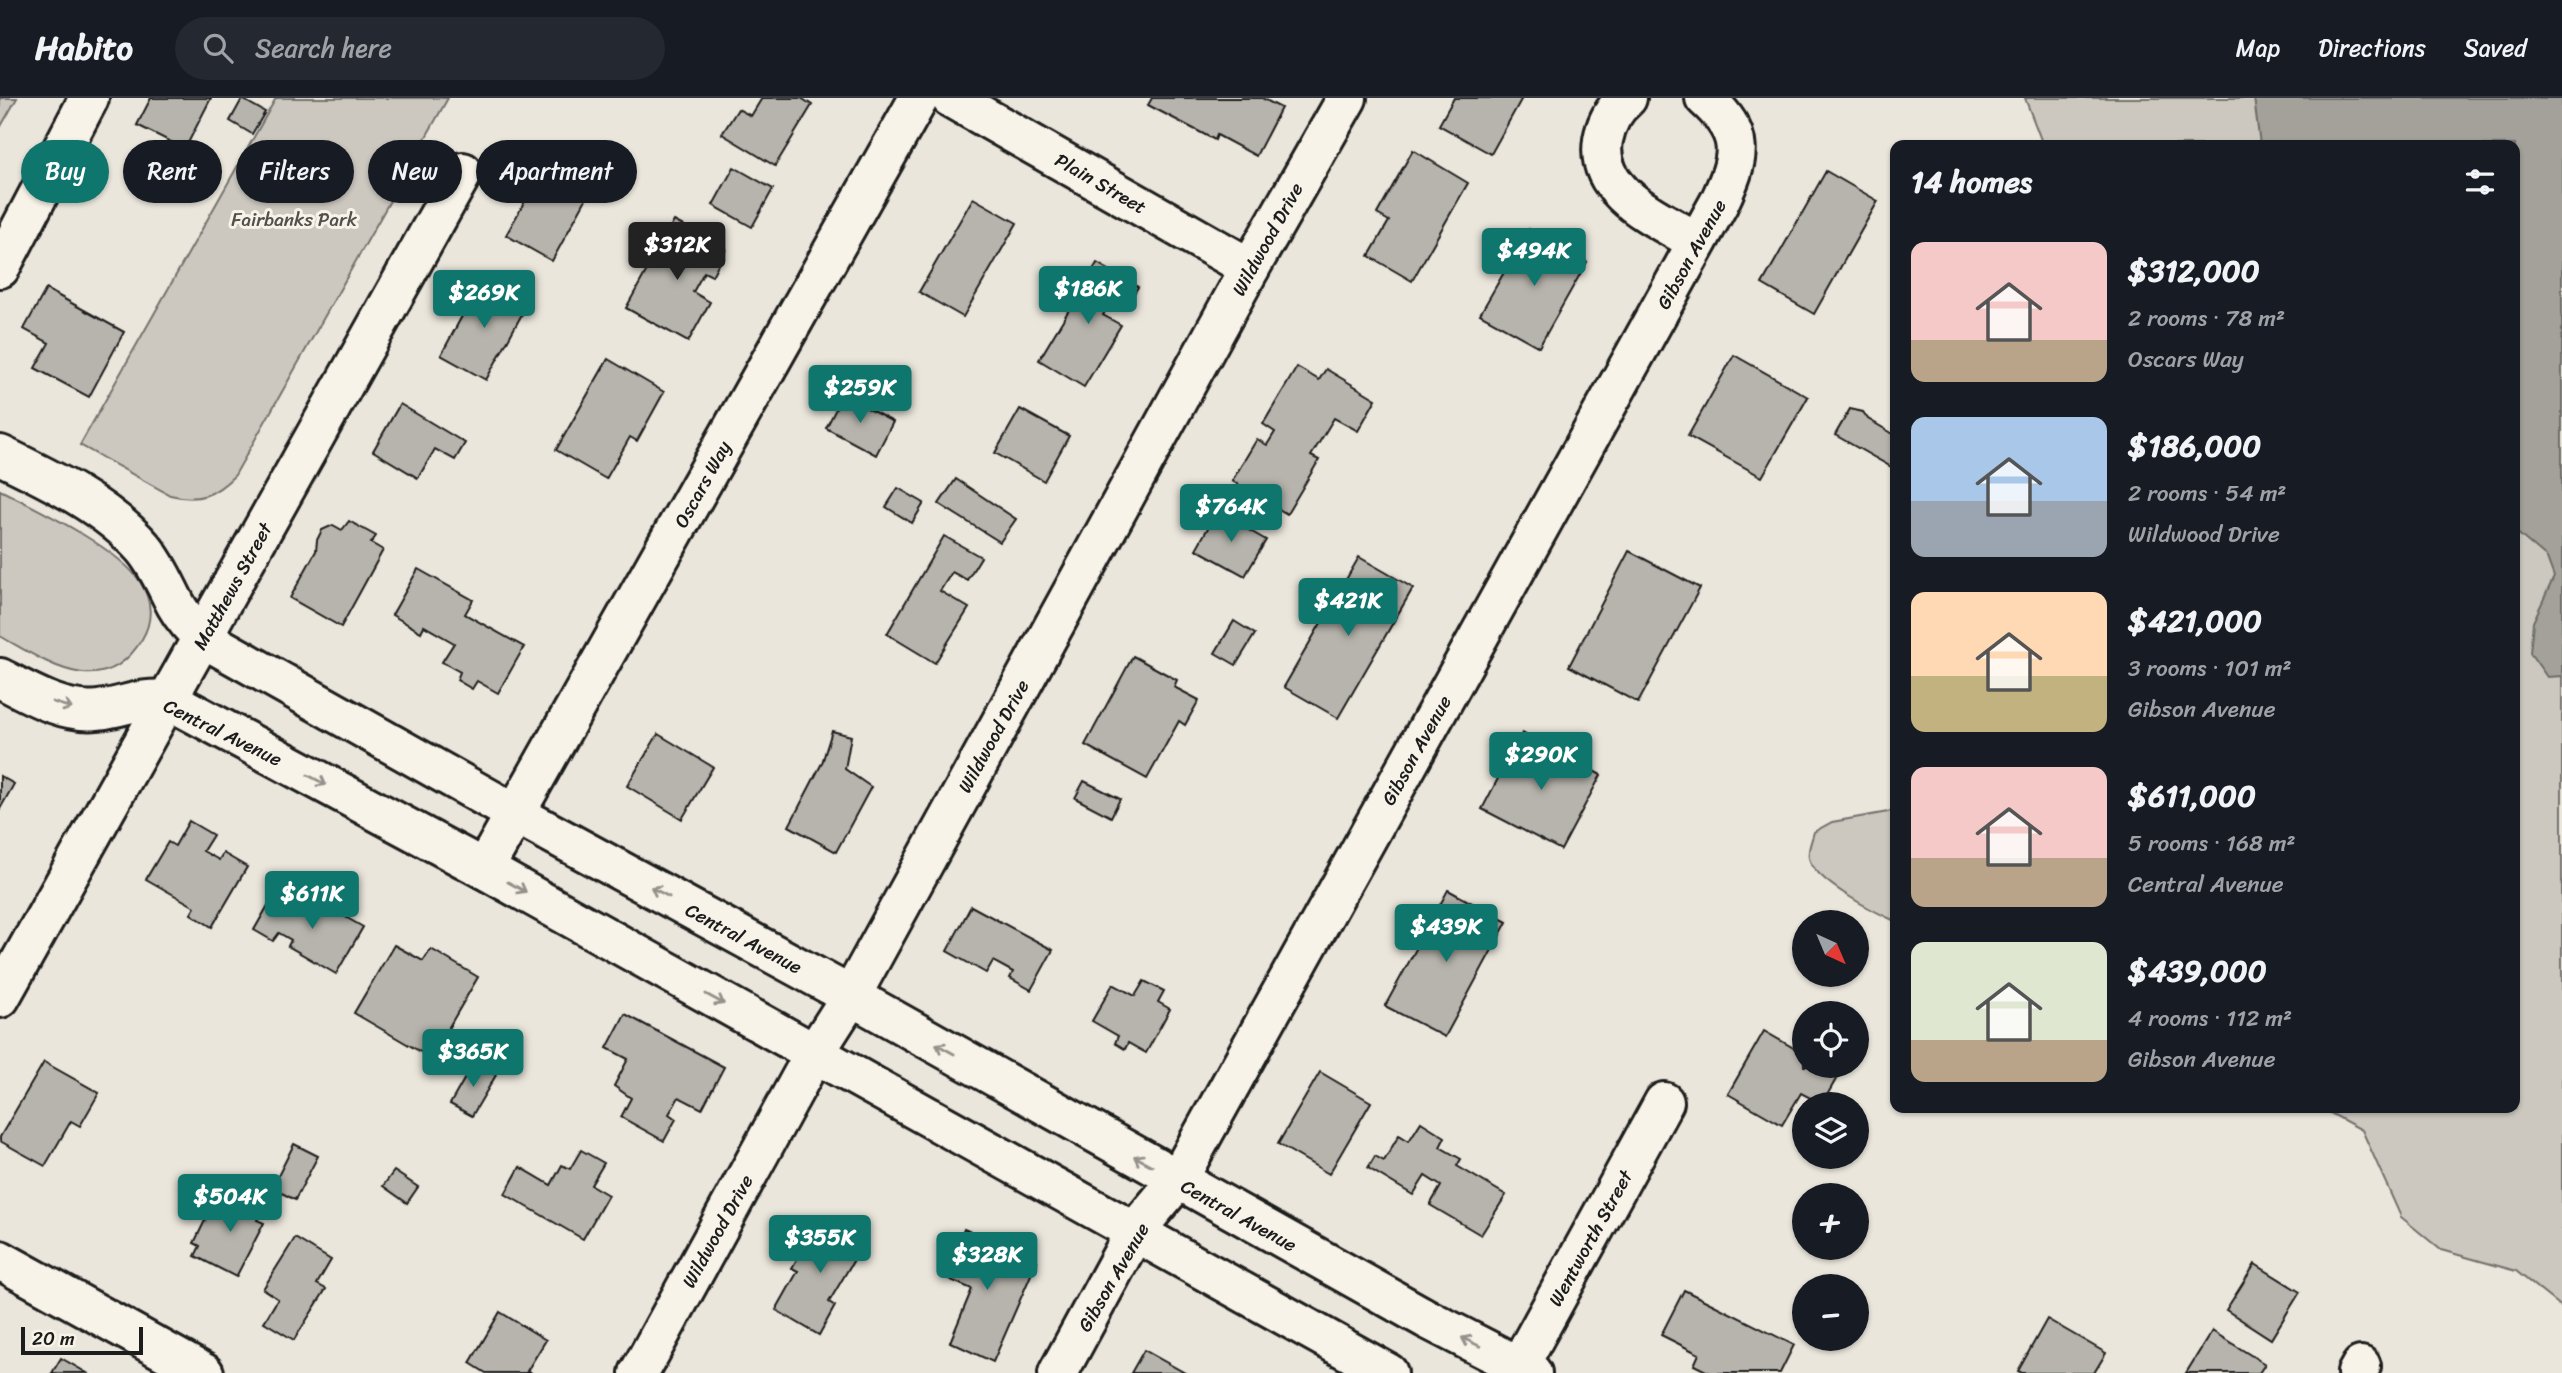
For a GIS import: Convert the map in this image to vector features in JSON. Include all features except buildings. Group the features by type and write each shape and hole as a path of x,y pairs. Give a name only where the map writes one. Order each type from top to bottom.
{"street":[{"path":"0,268 89,98"},
{"name":"Oscars Way","path":"484,869 919,98"},
{"name":"Plain Street","path":"951,98 1250,268"},
{"name":"Wildwood Drive","path":"639,1373 814,1054 850,996 1250,268 1347,98"},
{"path":"1627,98 1611,117 1603,137 1604,159 1610,179 1631,201 1697,242"},
{"name":"Gibson Avenue","path":"1058,1373 1135,1231 1177,1181 1719,203 1734,168 1736,138 1714,107"},
{"name":"Matthews Street","path":"0,998 463,172"},
{"name":"Central Avenue","path":"0,456 85,501 130,534 158,568 177,607 203,638 1521,1371"},
{"name":"Central Avenue","path":"0,678 33,695 79,710 97,710 152,698 169,700 484,869 1388,1373"},
{"name":"Wentworth Street","path":"1521,1371 1664,1102"},
{"path":"0,1260 204,1373"}],"green space":[{"path":"0,98 17,98 0,128"},
{"name":"Fairbanks Park","path":"276,98 448,98 424,140 368,140 368,203 389,203 235,475 205,496 189,498 170,495 80,445 217,203 222,203 222,194 236,169 236,203 354,203 354,140 252,140"},
{"path":"2025,98 2562,98 2562,1308 2516,1271 2441,1250 2401,1217 2362,1130 2330,1113 2520,1113 2520,140 2041,140"},
{"path":"0,490 97,544 130,570 141,583 149,604 146,632 127,658 111,669 93,673 75,672 37,657 0,636"},
{"path":"1890,811 1890,918 1833,886 1813,867 1809,858 1814,832 1832,822"}],"shaded area":[{"path":"2254,98 2562,98 2562,676 2547,677 2530,653 2533,622 2554,577 2547,558 2520,535 2520,140 2259,140"}]}
